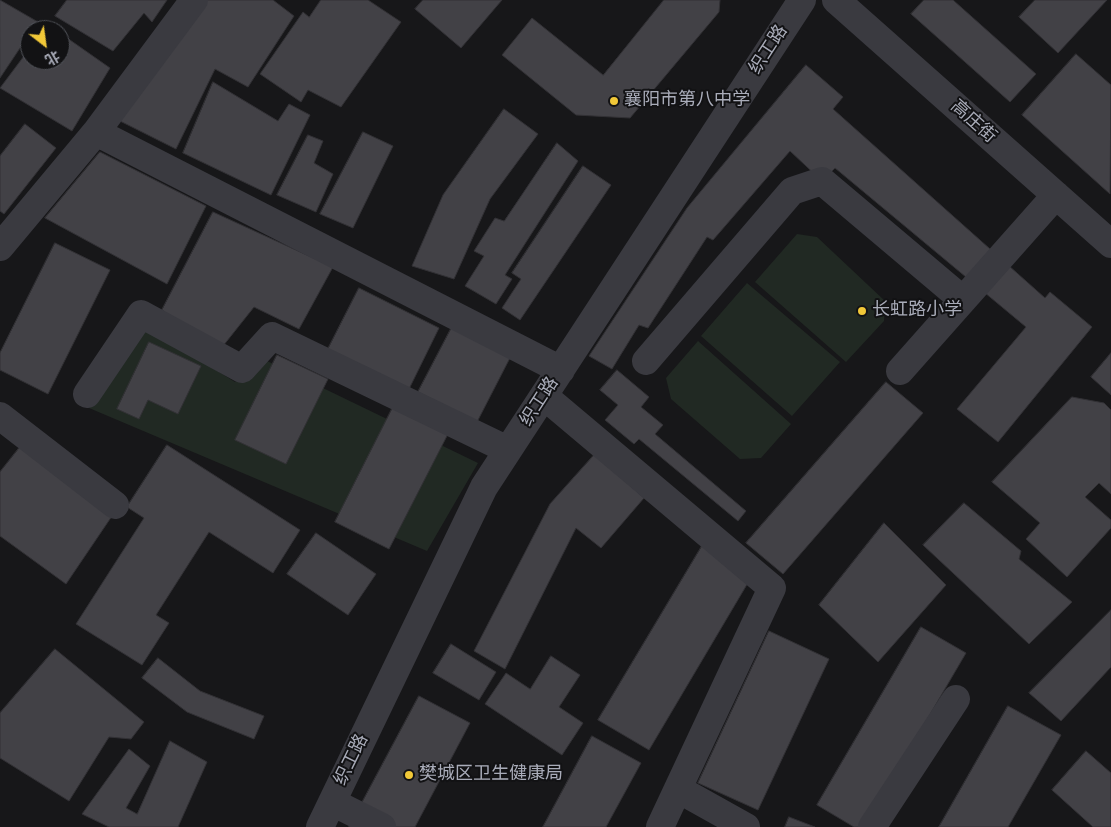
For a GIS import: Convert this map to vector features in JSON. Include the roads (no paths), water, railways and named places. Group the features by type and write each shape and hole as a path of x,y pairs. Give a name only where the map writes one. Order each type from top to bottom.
{"street":[{"path":"0,248 96,132 194,0"},
{"name":"织工路","path":"320,827 484,487 802,0"},
{"name":"高庄街","path":"836,0 1111,244"},
{"path":"96,132 561,370"},
{"path":"646,361 792,190 822,181 963,300"},
{"path":"900,371 1056,195"},
{"path":"86,394 141,314 242,369 272,336 508,450"},
{"path":"544,396 772,588 660,827"},
{"path":"0,416 115,505"},
{"path":"872,827 956,699"},
{"path":"678,789 746,827"},
{"path":"332,802 382,827"}],"place":[{"name":"襄阳市第八中学","path":"614,101"},
{"name":"长虹路小学","path":"862,311"},
{"name":"樊城区卫生健康局","path":"409,775"}]}
